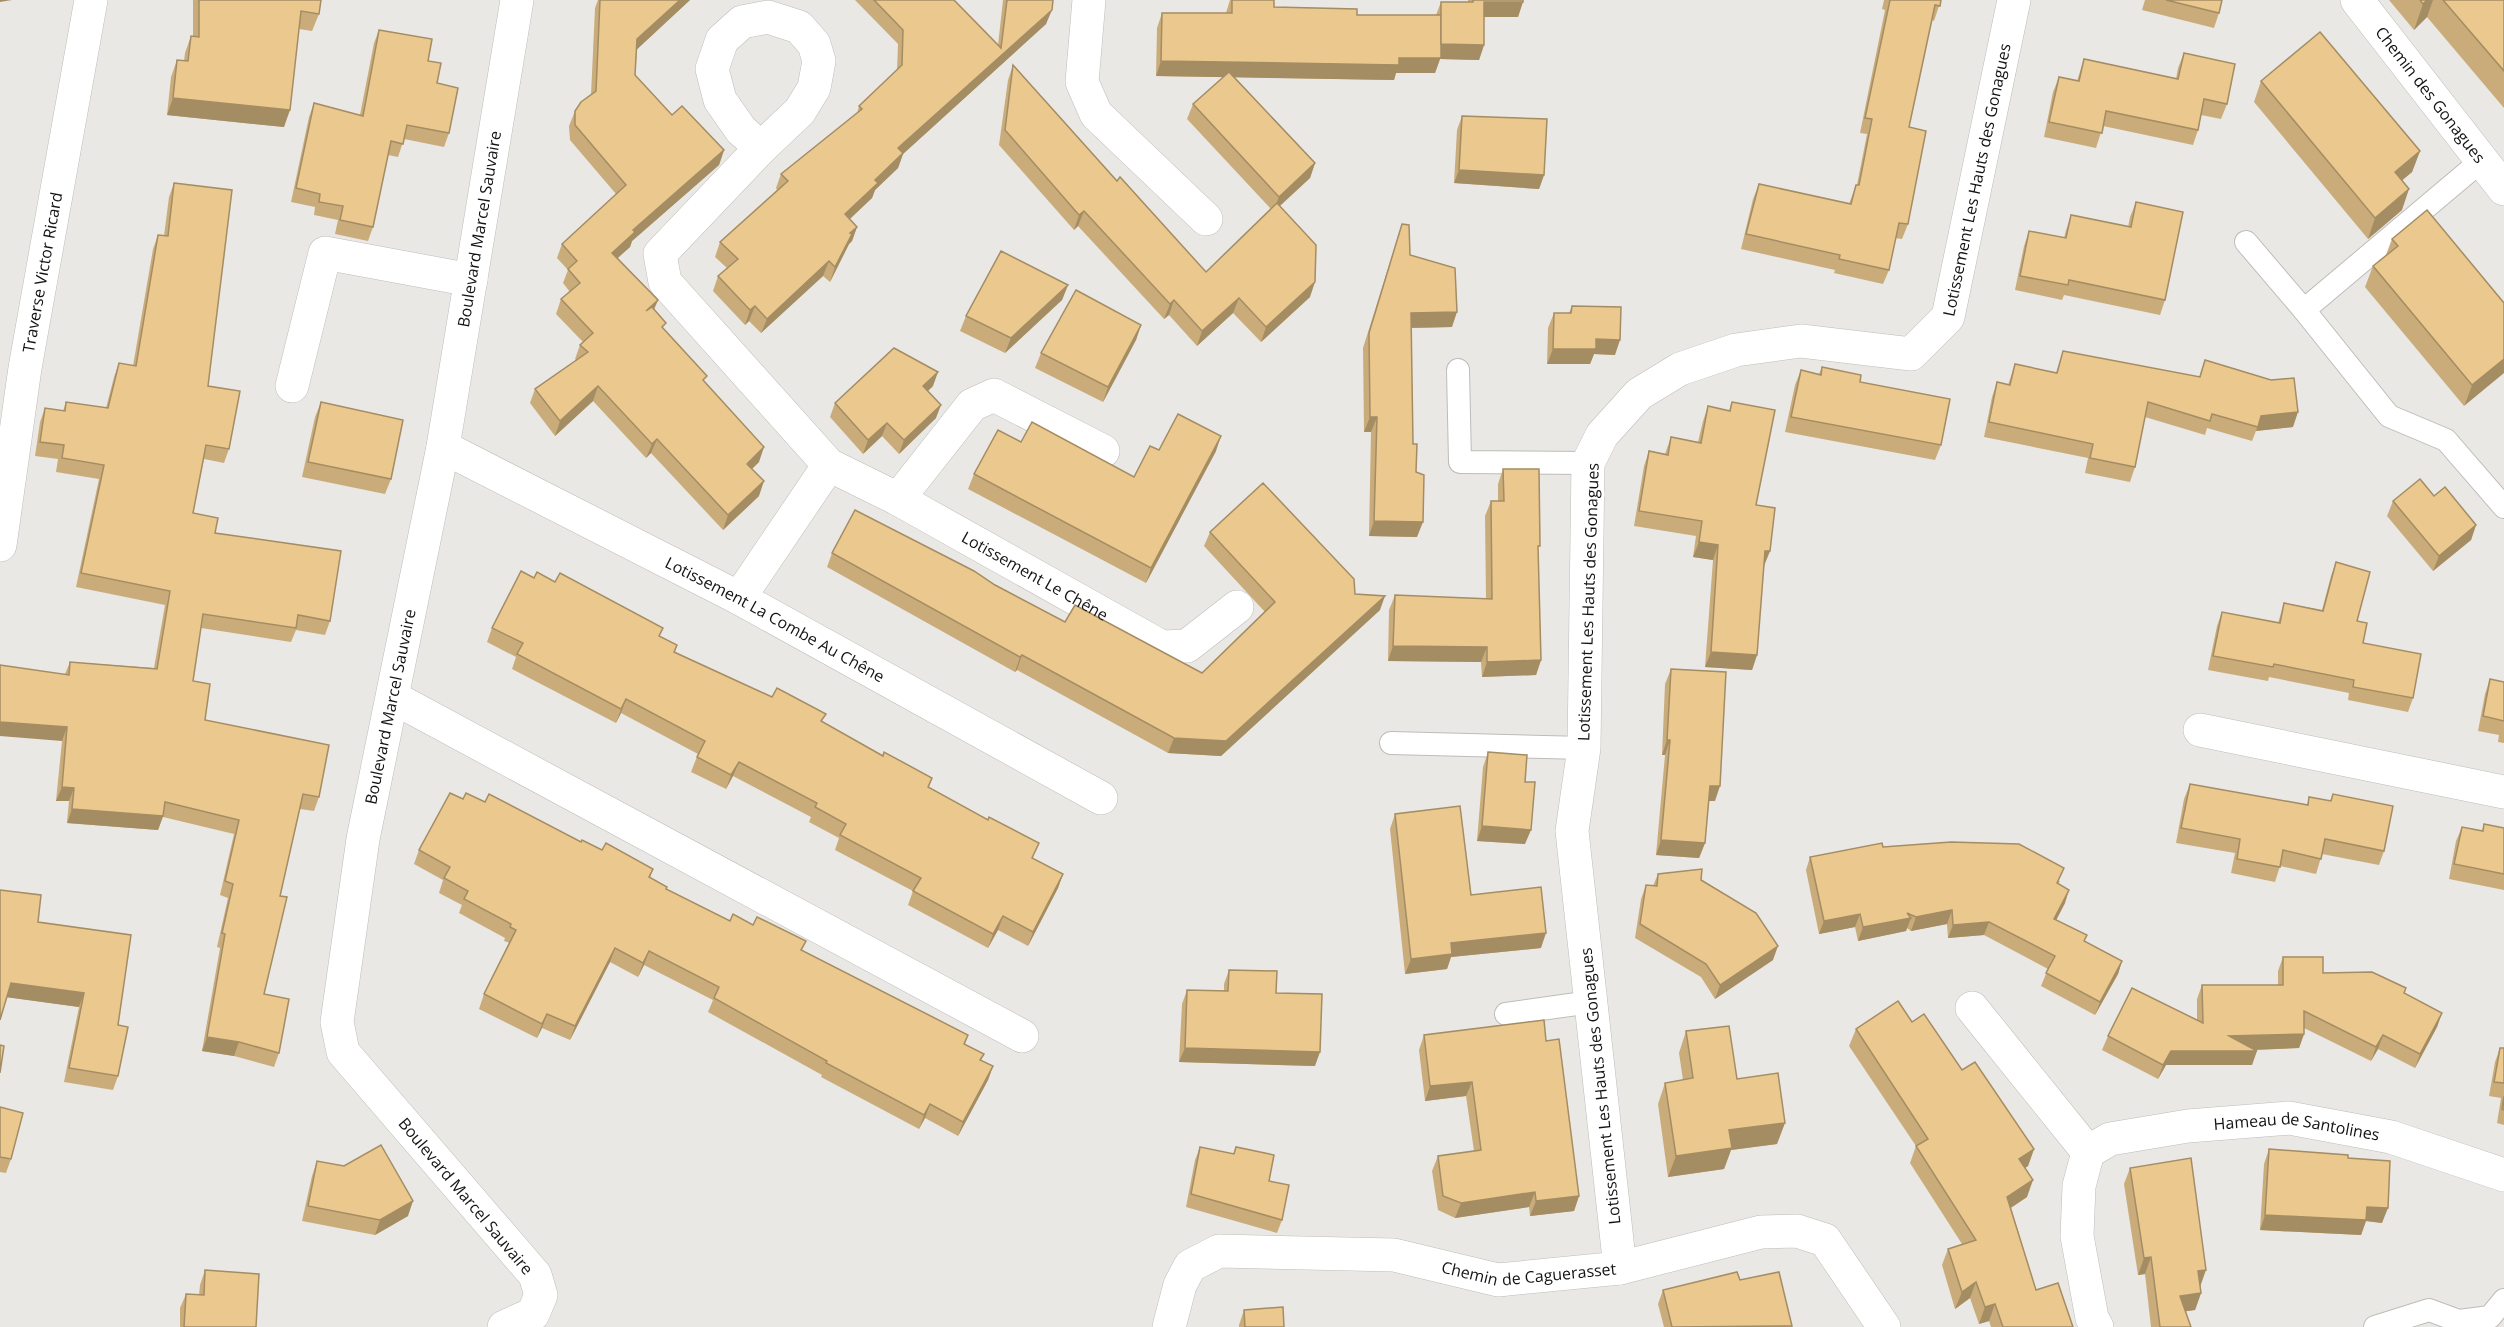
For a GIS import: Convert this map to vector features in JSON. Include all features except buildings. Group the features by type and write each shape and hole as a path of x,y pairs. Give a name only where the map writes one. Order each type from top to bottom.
{"street":[{"name":"Traverse Victor Ricard","path":"0,545 25,368 91,0"},
{"name":"Boulevard Marcel Sauvaire","path":"504,1327 533,1314 541,1294 535,1275 343,1052 337,1022 363,839 394,698 443,447 517,0"},
{"path":"1089,0 1082,82 1096,114 1206,219"},
{"name":"Lotissement Les Hauts des Gonagues","path":"1620,1268 1572,831 1584,748 1588,463 1602,435 1639,394 1680,369 1736,350 1801,341 1911,354 1948,318 2014,0"},
{"name":"Chemin des Gonagues","path":"2357,0 2504,189"},
{"path":"739,598 829,465 665,282 660,254 761,148"},
{"path":"292,386 325,253 471,280"},
{"path":"898,499 972,405 994,395 1102,451"},
{"name":"Lotissement La Combe Au Chêne","path":"443,447 739,598 1101,798"},
{"name":"Lotissement Le Chêne","path":"829,465 898,499 1162,647 1187,646 1237,607"},
{"path":"394,698 1022,1036"},
{"path":"2200,730 2504,792"},
{"path":"1972,1008 2088,1152 2079,1186 2076,1236 2092,1318 2097,1327"},
{"name":"Hameau de Santolines","path":"2088,1152 2110,1139 2121,1137 2188,1126 2289,1118 2391,1137 2504,1176"},
{"name":"Chemin de Caguerasset","path":"1169,1327 1180,1285 1190,1266 1219,1251 1395,1255 1498,1280 1620,1268 1761,1233 1797,1231 1825,1240 1884,1327"}],"lane":[{"path":"2304,310 2481,161"},
{"path":"2246,242 2389,416 2446,440 2504,507"},
{"path":"1458,370 1460,462 1588,463"},
{"path":"1391,743 1584,748"},
{"path":"1506,1014 1591,1002"},
{"path":"2375,1327 2429,1310 2459,1321 2490,1317 2504,1300"}]}
